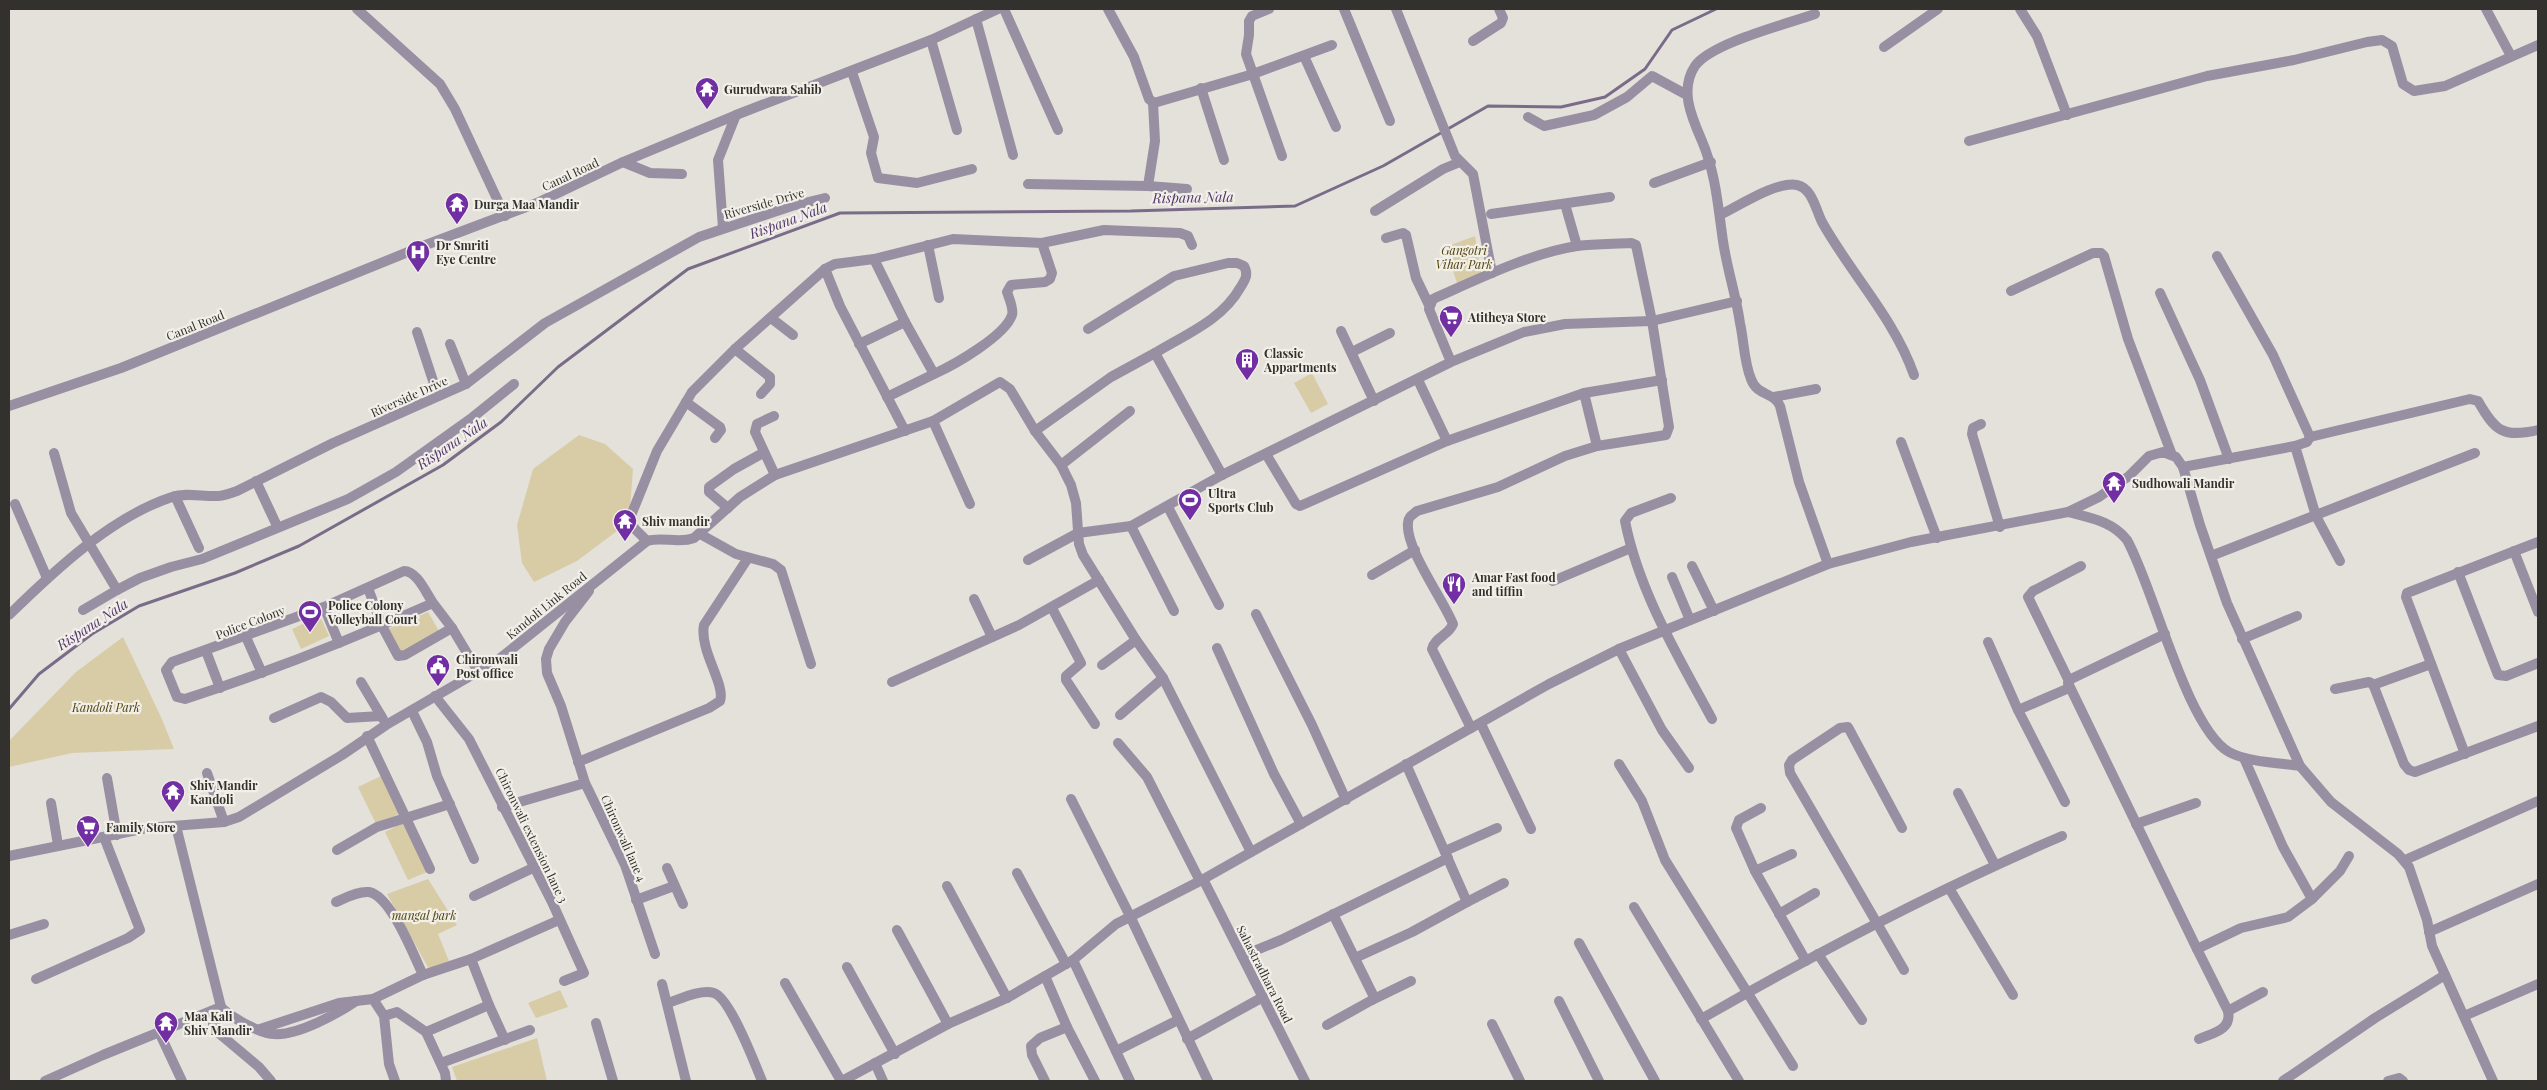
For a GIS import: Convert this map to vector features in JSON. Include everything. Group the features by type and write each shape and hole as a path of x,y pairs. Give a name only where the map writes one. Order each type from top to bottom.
{"street":[{"path":"357,9 440,84 455,109 505,216"},
{"name":"Canal Road","path":"9,406 121,368 423,246 505,216 623,162 736,115 852,72 930,40 998,9"},
{"path":"1004,9 1058,130"},
{"path":"1108,9 1131,50 1149,100 1153,103 1155,141 1148,186"},
{"path":"1269,9 1252,16 1248,20 1249,35 1246,54 1282,156"},
{"path":"1344,9 1390,121"},
{"path":"1396,9 1407,41 1458,159 1471,171 1474,178 1492,273"},
{"path":"1473,41 1501,23 1503,18 1499,9"},
{"path":"1884,47 1938,9"},
{"path":"2020,9 2037,36 2067,115"},
{"path":"2486,9 2511,56"},
{"path":"1816,14 1710,52 1694,68 1687,95 1695,128 1711,162 1725,252 1737,302 1750,376 1757,389 1774,397 1780,406 1800,482 1828,564"},
{"path":"976,19 1013,155"},
{"path":"930,40 957,130"},
{"path":"1969,141 2208,76 2294,60 2377,40 2392,46 2403,84 2414,91 2445,86 2538,45"},
{"path":"1153,103 1253,74 1332,45"},
{"path":"1304,56 1336,127"},
{"path":"852,72 874,137 871,153 878,178 917,183 972,169"},
{"path":"1528,117 1544,126 1594,115 1627,97 1652,76 1687,95"},
{"path":"1201,88 1224,160"},
{"path":"723,228 718,160 736,115"},
{"path":"1375,211 1458,159"},
{"path":"623,162 650,174 682,174"},
{"path":"1654,183 1711,162"},
{"path":"1028,184 1148,186 1187,189"},
{"path":"1720,215 1771,190 1795,185 1805,189 1832,240 1895,335 1914,375"},
{"path":"1491,214 1610,197"},
{"name":"Riverside Drive","path":"9,615 47,578 88,545 130,517 175,496 220,496 236,491 466,384 545,323 670,252 723,228 825,198"},
{"path":"1565,204 1577,246"},
{"path":"1192,244 1188,236 1180,233 1104,230 1042,243 962,238 874,259 835,264 825,269 735,349 692,392 657,451 630,518 632,526 647,541 653,539 686,541 700,534 740,497 775,475 933,421 994,384 1005,383 1010,388 1035,431 1061,465 1074,495 1078,533 1083,555 1136,640 1163,678 1250,852"},
{"path":"1386,238 1402,233 1406,235 1416,278 1429,305 1450,362"},
{"path":"887,397 973,354 1008,321 1012,315 1007,292 1011,285 1045,282 1050,278 1052,272 1042,243"},
{"path":"1429,305 1433,299 1492,273 1577,246 1631,243 1636,246 1652,321 1670,427 1666,435 1597,446 1550,462 1498,487 1417,511 1410,516 1407,525 1415,550 1453,624 1452,628 1434,643 1432,649 1471,728"},
{"path":"928,245 939,298"},
{"path":"2011,291 2093,253 2098,252 2104,256 2128,338 2172,455 2183,467 2210,556 2242,639 2300,766 2331,802 2405,860 2413,878 2444,975 2493,1081"},
{"path":"2217,256 2273,355 2310,437"},
{"path":"874,259 905,322 934,374"},
{"path":"1035,431 1111,377 1219,315 1227,307 1246,276 1246,270 1242,264 1228,263 1174,276 1088,329"},
{"path":"825,269 840,306 905,431"},
{"path":"2160,293 2200,380 2229,459"},
{"path":"1028,560 1078,533 1131,526 1168,507 1222,475 1418,380 1450,362 1524,332 1547,326 1652,321 1737,302"},
{"path":"771,318 793,335"},
{"path":"859,344 905,322"},
{"path":"1341,331 1374,401"},
{"path":"417,332 438,396"},
{"path":"1352,352 1390,333"},
{"path":"450,344 466,384"},
{"path":"735,349 770,377 770,384 761,394"},
{"path":"1155,353 1222,475"},
{"path":"1418,380 1447,441"},
{"path":"1266,454 1296,504 1300,506 1447,441 1584,393 1662,380"},
{"path":"83,610 117,590 171,567 202,559 276,526 348,498 396,472 473,417 514,384"},
{"path":"1774,397 1816,389"},
{"path":"1584,393 1597,446"},
{"path":"2183,467 2295,446 2307,442 2310,437 2470,399 2478,401 2490,422 2501,430 2520,434 2538,430"},
{"path":"686,402 720,426 721,430 715,438"},
{"path":"1061,465 1130,410"},
{"path":"774,416 763,420 755,427 763,453 775,475"},
{"path":"933,421 970,504"},
{"path":"1981,424 1974,427 1972,434 2000,527"},
{"path":"1901,442 1937,538"},
{"path":"2295,446 2316,516 2340,561"},
{"path":"784,983 842,1081 948,1024 1007,998 1069,962 1110,928 1130,916 1201,880 1346,800 1549,684 1620,649 1828,564 1878,550 2068,512 2099,497 2129,476 2150,456 2163,452 2172,455"},
{"path":"54,453 72,513 88,545 117,590"},
{"path":"728,508 709,492 710,487 734,469 763,453"},
{"path":"2210,556 2475,453"},
{"path":"256,481 276,526"},
{"path":"175,496 199,548"},
{"path":"1671,498 1626,517 1631,548 1664,631 1712,719"},
{"path":"15,504 47,578"},
{"path":"1168,507 1219,605"},
{"path":"2068,512 2099,521 2121,533 2129,544 2187,690 2207,728 2218,744 2244,758 2300,766"},
{"path":"1131,526 1174,611"},
{"path":"700,534 748,558 773,564 781,570 811,664"},
{"name":"Kandoli Link Road","path":"9,856 148,828 224,822 239,817 342,755 367,736 383,720 412,711 435,696 479,673 647,541"},
{"path":"2464,754 2406,597 2407,593 2538,542"},
{"path":"1553,581 1631,548"},
{"path":"1372,575 1415,550"},
{"path":"2514,551 2538,612"},
{"path":"578,762 708,708 720,701 721,693 704,647 702,634 704,625 748,558"},
{"path":"1692,566 1714,611"},
{"path":"2081,566 2033,590 2028,597 2228,1011 2230,1019 2226,1026 2199,1040"},
{"name":"Police Colony","path":"220,688 180,698 166,670 172,662 206,652 324,607 408,571 415,576 433,603"},
{"path":"2458,572 2498,676 2506,676 2538,663"},
{"path":"1672,577 1690,620"},
{"name":"Chironwali lane 4","path":"600,578 560,630 549,649 546,659 547,673 561,706 585,783 624,865 655,954"},
{"path":"892,682 1052,608 1099,580"},
{"path":"368,588 382,626 396,653 402,656 452,628"},
{"path":"974,599 992,637"},
{"path":"206,652 220,688 382,626 433,603 452,628 479,673"},
{"path":"324,607 339,643"},
{"path":"1052,608 1081,663 1066,676 1066,680 1094,724"},
{"path":"1256,614 1312,725 1346,800"},
{"path":"2242,639 2297,616"},
{"path":"2018,710 2165,634"},
{"path":"246,636 262,673"},
{"path":"1102,665 1136,640"},
{"path":"1988,642 2018,710 2064,802"},
{"path":"1217,648 1274,774 1301,824"},
{"path":"1620,649 1662,730 1689,768"},
{"path":"2335,689 2369,682 2374,684 2431,664"},
{"path":"1120,715 1163,678"},
{"path":"361,682 383,720"},
{"path":"2374,684 2404,764 2409,770 2415,772 2538,726"},
{"name":"Chironwali extension lane 3","path":"435,696 469,739 502,807 535,867 584,973 564,981"},
{"path":"274,718 321,697 331,702 347,718 383,720"},
{"path":"412,711 427,742 437,776 474,859"},
{"path":"1481,724 1531,829"},
{"path":"1902,828 1848,727 1840,728 1792,760 1789,765 1790,773 1876,925 1904,970"},
{"path":"367,736 430,869"},
{"name":"Sahastradhara Road","path":"1118,744 1147,777 1242,956 1305,1081"},
{"path":"2244,758 2283,847 2312,899"},
{"path":"1406,764 1467,902"},
{"path":"1619,764 1642,800 1665,860 1793,1066"},
{"path":"207,773 224,822"},
{"path":"107,778 117,835"},
{"path":"502,807 585,783"},
{"path":"1958,793 1995,864"},
{"path":"1071,799 1130,916 1208,1081"},
{"path":"2405,860 2538,801"},
{"path":"51,803 58,845"},
{"path":"2136,824 2196,803"},
{"path":"337,850 377,827 450,804"},
{"path":"1761,808 1739,820 1736,826 1755,871 1806,961"},
{"path":"176,826 223,1009 273,1034 286,1033 342,1010 356,1001 373,999 423,975 471,959 559,920"},
{"path":"1242,956 1332,914 1497,828"},
{"path":"1701,1019 1818,954 1995,864 2062,836"},
{"path":"36,979 128,938 140,930 104,837"},
{"path":"1755,871 1792,854"},
{"path":"2197,949 2236,929 2288,917 2312,899 2340,871 2348,856"},
{"path":"474,896 535,867"},
{"path":"667,868 682,904"},
{"path":"1017,873 1069,962 1130,1081"},
{"path":"1355,958 1412,932 1504,883"},
{"path":"2429,932 2538,884"},
{"path":"636,900 674,886"},
{"path":"947,886 1007,998"},
{"path":"1949,888 2013,995"},
{"path":"336,902 356,893 364,892 370,892 383,901 423,975"},
{"path":"1780,914 1815,893"},
{"path":"1634,907 1738,1081"},
{"path":"1332,914 1373,995 1372,1000"},
{"path":"9,935 44,924"},
{"path":"897,930 948,1024"},
{"path":"1579,943 1655,1081"},
{"path":"1818,954 1862,1020"},
{"path":"471,959 505,1040"},
{"path":"847,967 895,1054"},
{"path":"2283,1081 2375,1018 2444,975"},
{"path":"1046,976 1067,1028 1095,1081"},
{"path":"1327,1025 1411,981"},
{"path":"662,984 686,1081"},
{"path":"2464,1016 2538,984"},
{"path":"668,1003 712,992 719,996 738,1025 762,1081"},
{"path":"2228,1011 2263,992"},
{"path":"1188,1039 1263,997"},
{"path":"373,999 384,1016 389,1064 396,1081"},
{"path":"1559,1001 1599,1081"},
{"path":"426,1032 489,1005"},
{"path":"45,1081 159,1032 223,1009"},
{"path":"223,1009 213,1024 216,1030 259,1067 271,1081"},
{"path":"384,1016 394,1012 401,1014 426,1032 441,1063 446,1081"},
{"path":"1116,1051 1178,1020"},
{"path":"596,1023 613,1081"},
{"path":"1492,1024 1520,1081"},
{"path":"1045,1081 1032,1055 1031,1046 1040,1038 1067,1028"},
{"path":"441,1063 530,1030"},
{"path":"159,1032 182,1081"},
{"path":"875,1063 883,1081"},
{"path":"2388,1081 2398,1078 2404,1081"}],"green space":[{"name":"Gangotri Vihar Park","path":"1475,236 1482,276 1458,286 1445,247"},
{"path":"1312,373 1328,404 1311,413 1294,383"},
{"path":"579,435 605,444 633,469 629,522 577,561 534,582 522,563 517,525 533,469"},
{"path":"428,612 439,631 402,654 388,629"},
{"name":"Police Colony Volleyball Court","path":"320,616 329,636 301,649 292,629"},
{"name":"Kandoli Park","path":"123,637 174,749 72,753 9,767 9,741 76,672"},
{"path":"381,776 399,814 376,824 358,787"},
{"path":"404,822 427,872 408,880 385,832"},
{"name":"mangal park","path":"428,879 457,925 438,934 449,961 429,969 387,894"},
{"path":"560,990 568,1007 536,1018 528,1003"},
{"path":"537,1038 547,1081 457,1081 452,1067"}],"waterway":[{"name":"Rispana Nala","path":"9,709 39,674 92,634 139,606 235,573 299,546 443,465 501,422 558,367 688,269 840,213 1131,211 1295,206 1383,166 1488,106 1561,107 1605,97 1645,69 1672,30 1716,9"}],"place":[{"name":"Gurudwara Sahib","path":"707,110"},
{"name":"Durga Maa Mandir","path":"457,225"},
{"name":"Dr Smriti Eye Centre","path":"418,273"},
{"name":"Atitheya Store","path":"1451,338"},
{"name":"Classic Appartments","path":"1247,381"},
{"name":"Sudhowali Mandir","path":"2114,504"},
{"name":"Ultra Sports Club","path":"1190,521"},
{"name":"Shiv mandir","path":"625,542"},
{"name":"Amar Fast food and tiffin","path":"1454,605"},
{"name":"Police Colony Volleyball Court","path":"310,633"},
{"name":"Chironwali Post office","path":"438,687"},
{"name":"Shiv Mandir Kandoli","path":"173,813"},
{"name":"Family Store","path":"88,848"},
{"name":"Maa Kali Shiv Mandir","path":"166,1044"}]}
